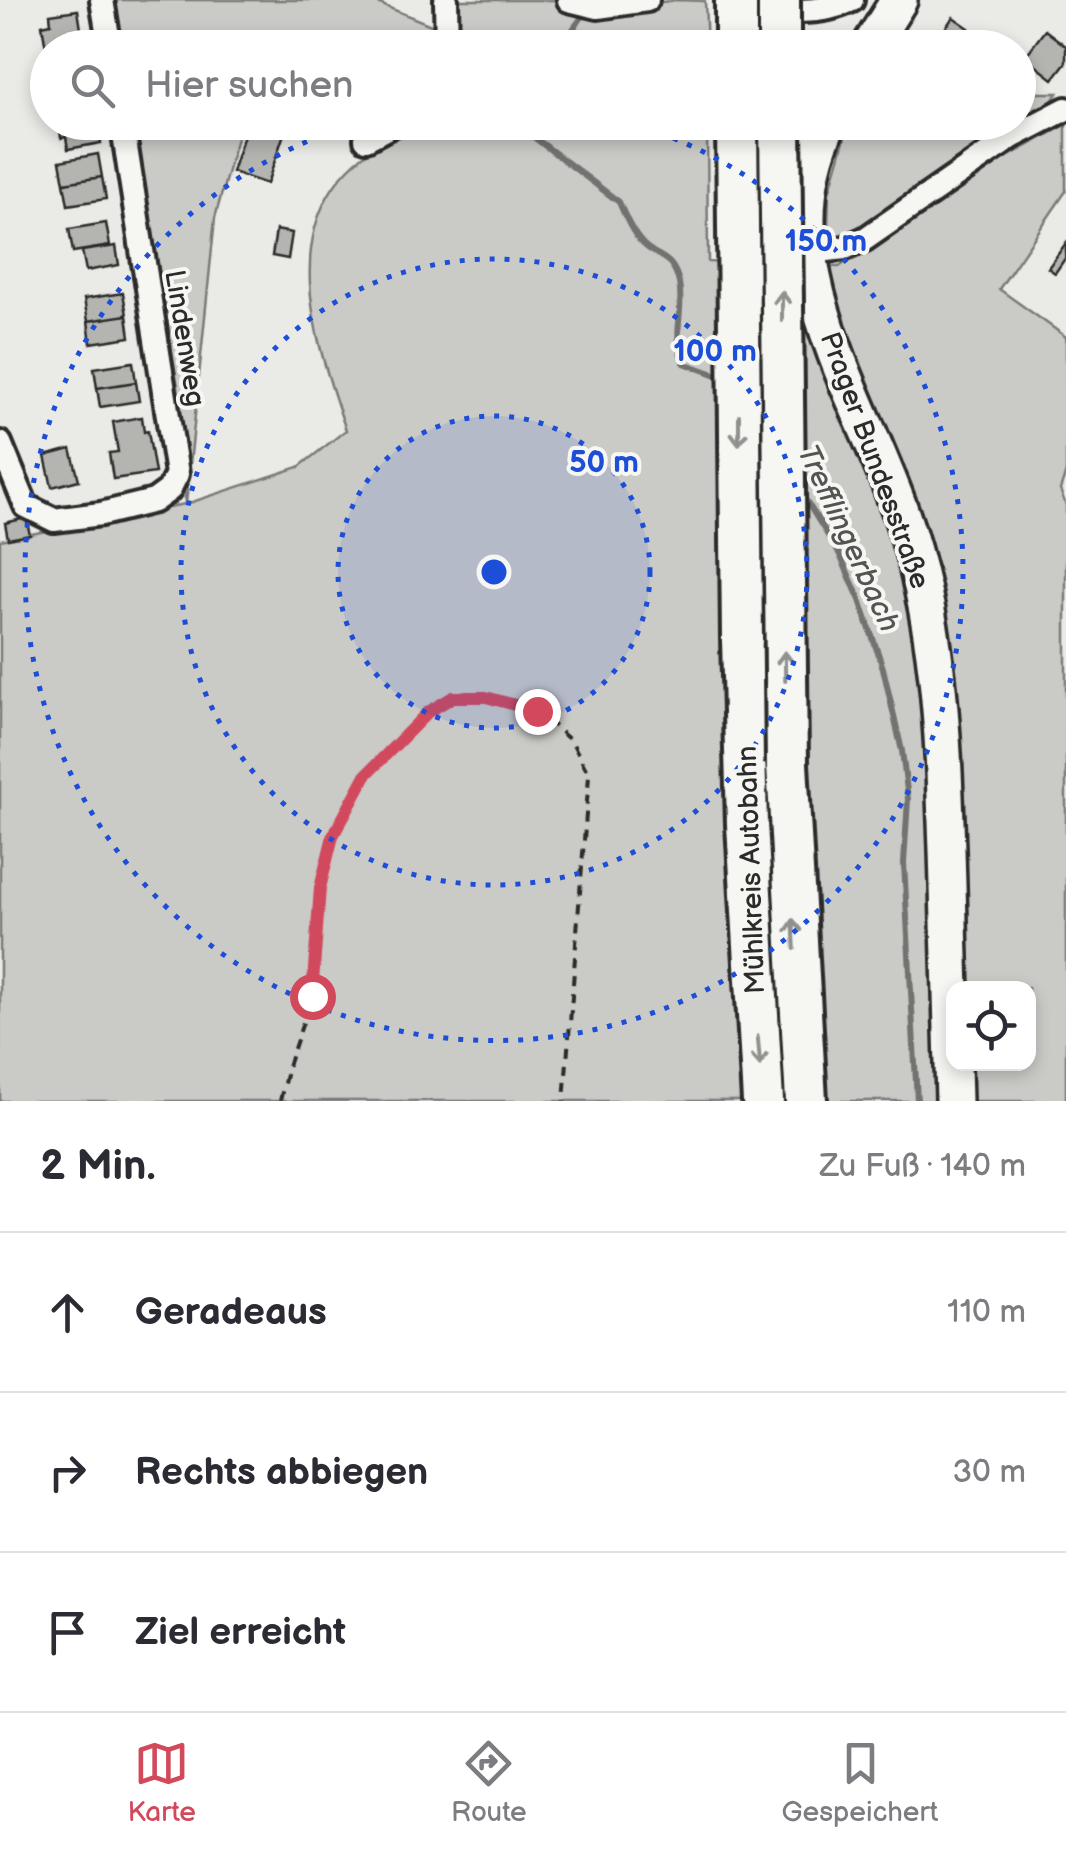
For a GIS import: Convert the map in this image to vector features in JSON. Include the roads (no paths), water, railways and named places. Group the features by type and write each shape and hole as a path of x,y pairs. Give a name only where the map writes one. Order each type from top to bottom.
{"highway":[{"path":"735,0 736,30"},
{"path":"779,0 780,30"},
{"name":"Mühlkreis Autobahn","path":"737,140 746,824 764,1101"},
{"name":"Mühlkreis Autobahn","path":"780,140 787,764 806,1101"}],"main road":[{"path":"881,30 900,0"},
{"name":"Prager Bundesstraße","path":"822,140 811,170 809,252 817,297 916,558 933,634 942,716 954,1101"}],"street":[{"path":"102,0 107,30"},
{"path":"446,0 446,30"},
{"path":"569,0 598,7 648,0"},
{"path":"735,0 796,11 821,11 852,0"},
{"path":"1036,123 1064,106"},
{"name":"Lindenweg","path":"0,443 26,506 54,520 154,501 169,490 177,474 125,140"},
{"path":"809,252 845,248 865,239 1009,140"}],"waterway":[{"name":"Trefflingerbach","path":"572,30 585,13"},
{"name":"Trefflingerbach","path":"538,140 619,202 639,240 673,267 679,283 679,342 684,363 728,379"},
{"name":"Trefflingerbach","path":"802,494 840,555 860,600 883,668 902,751 908,799 904,863 917,1101"}]}
